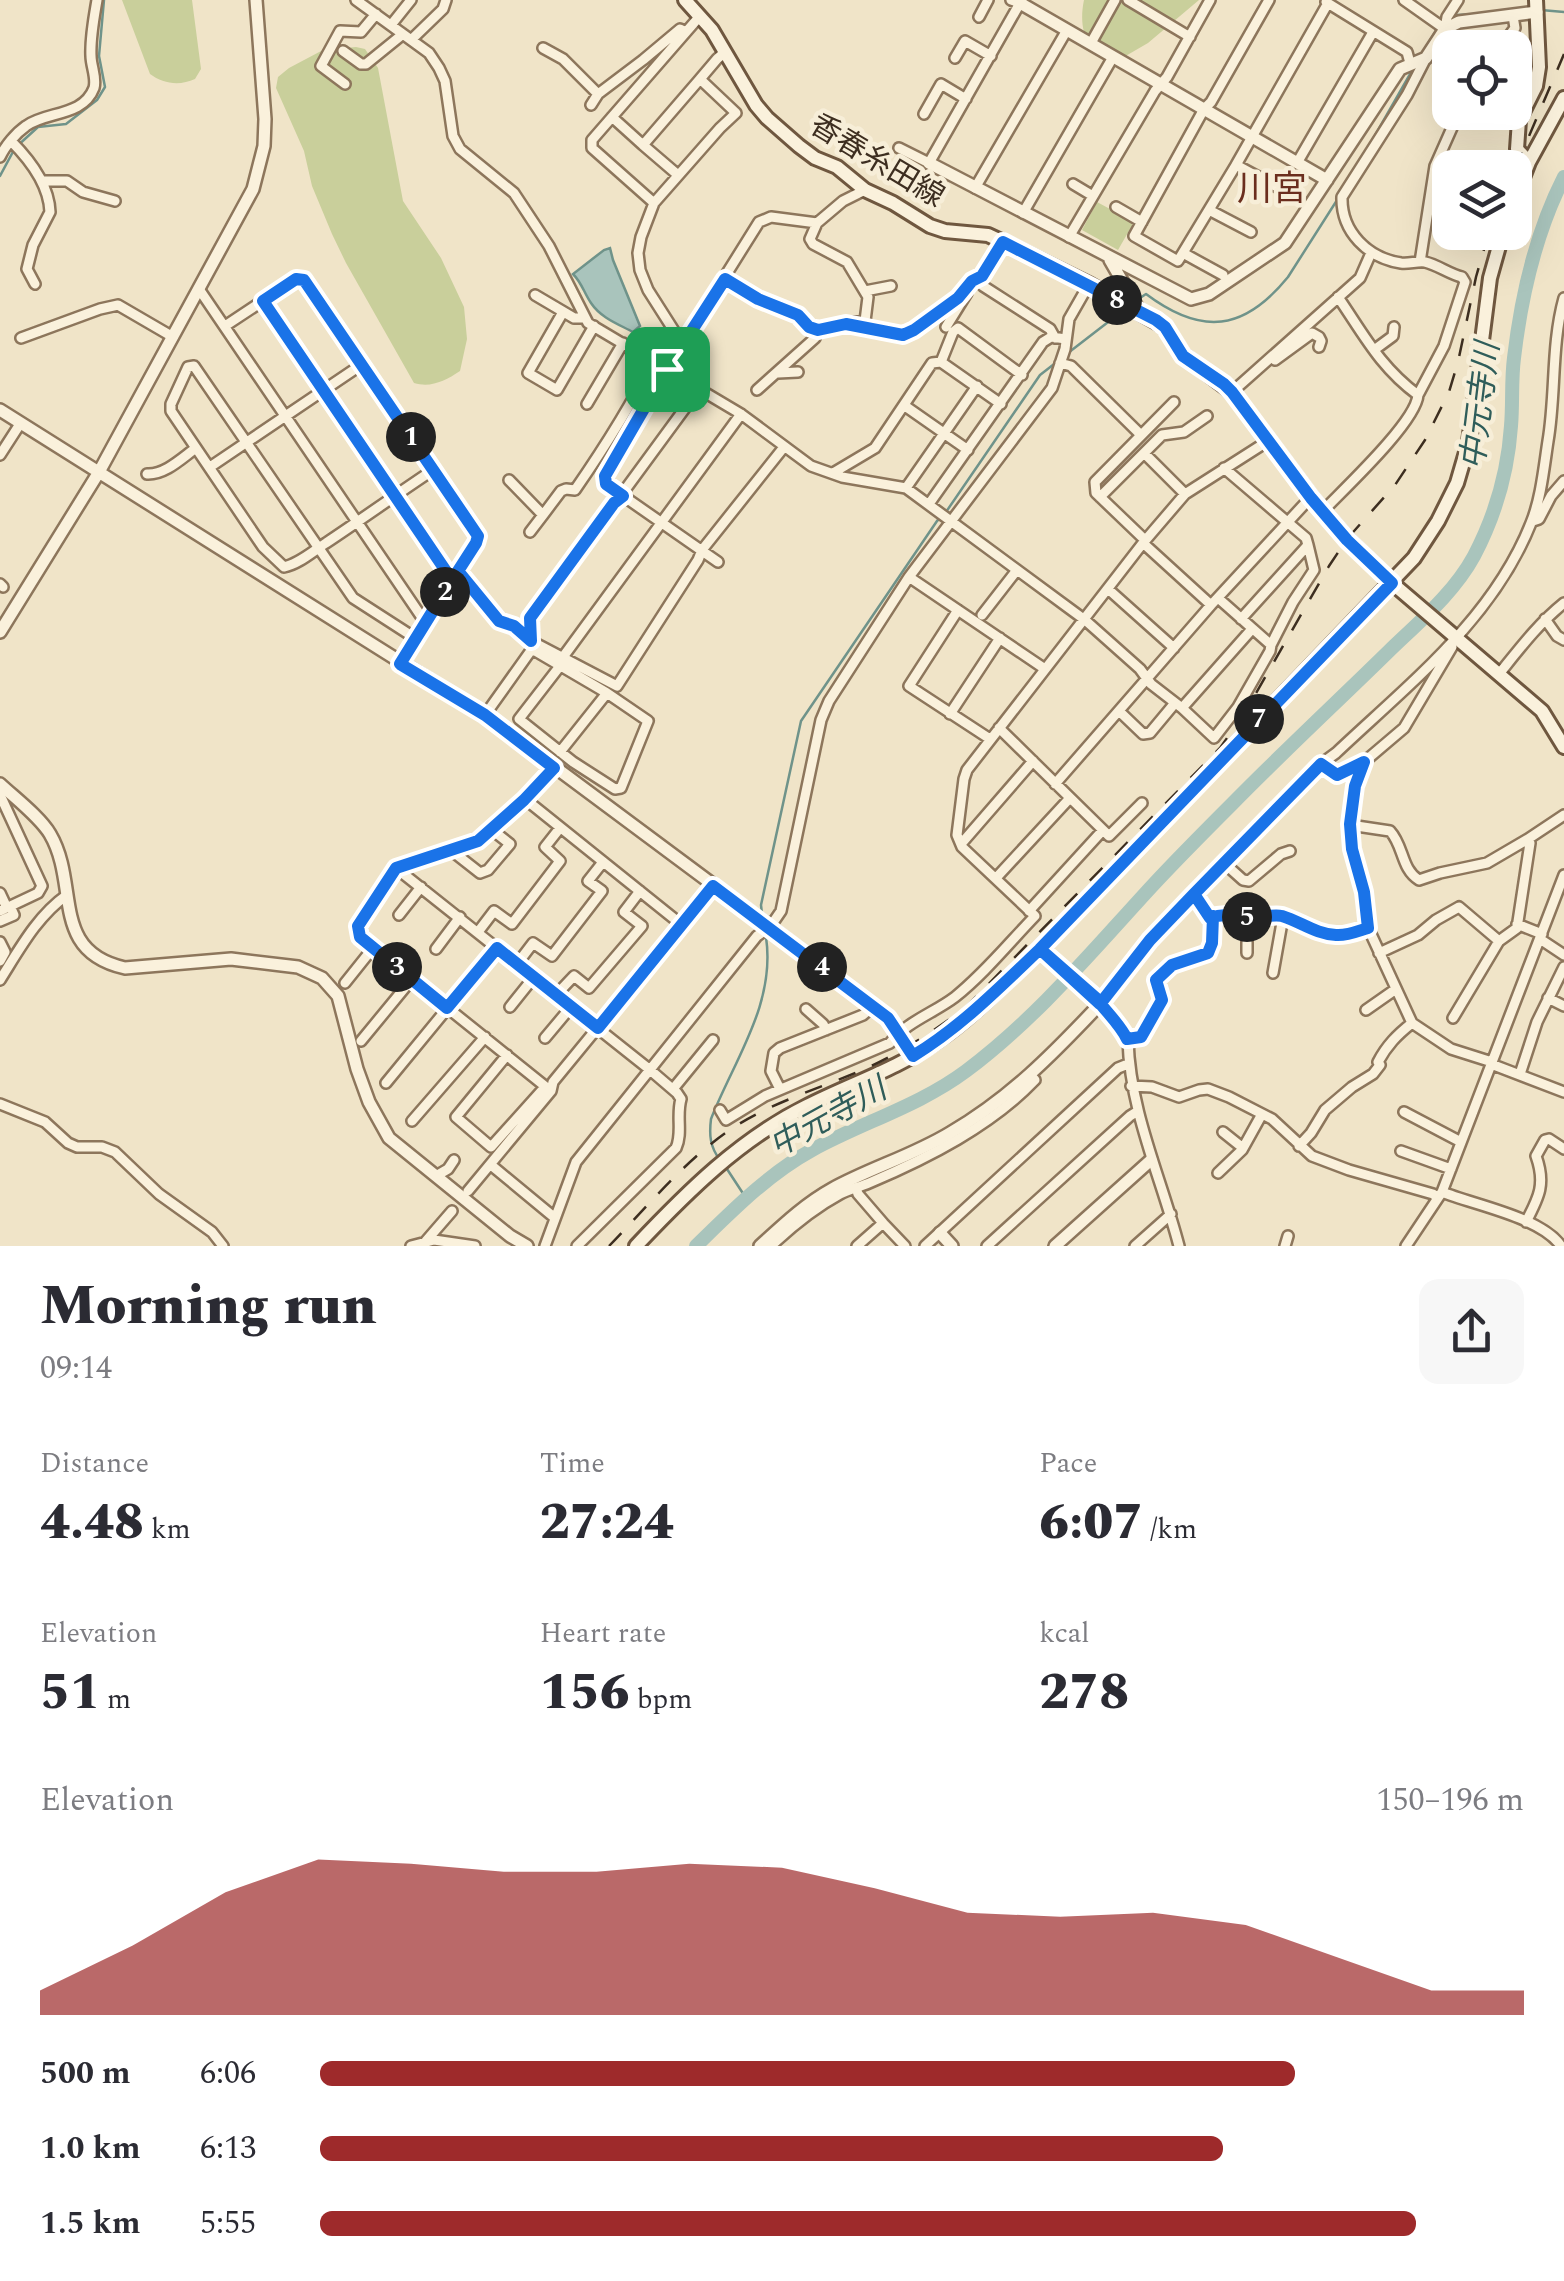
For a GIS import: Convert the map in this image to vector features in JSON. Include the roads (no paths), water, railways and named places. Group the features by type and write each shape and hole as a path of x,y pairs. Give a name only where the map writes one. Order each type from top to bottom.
{"main road":[{"name":"香春糸田線","path":"685,0 726,52 766,118 815,158 837,167 865,190 930,226 1003,242 1165,327 1183,356 1232,392 1347,540 1542,711 1564,746"},
{"path":"1518,150 1520,120 1536,86 1539,67 1537,6"},
{"path":"1532,157 1564,98"},
{"path":"636,1246 717,1166 750,1140 807,1106 913,1056 1045,952 1396,586 1438,521 1457,483 1470,442 1490,278 1499,250"}],"street":[{"path":"0,156 24,127 66,113 94,89 90,57 96,0"},
{"path":"0,632 99,472 253,188 264,146 256,0"},
{"path":"356,0 429,54 446,82 453,136 460,149 514,193 549,246 585,318 594,326 741,414 811,466 906,488 1085,620 1214,738 1238,708 1314,570 1306,538 1224,468"},
{"path":"390,25 412,0"},
{"path":"342,51 366,64 444,9 446,0"},
{"path":"979,17 988,0"},
{"path":"1091,43 1115,0"},
{"path":"1128,0 1190,36"},
{"path":"1069,237 1168,77 1210,0"},
{"path":"1269,0 1134,236 1178,261 1326,2 1407,52 1410,63"},
{"path":"1404,0 1445,29"},
{"path":"1323,511 1398,432 1418,404 1418,396 1444,346 1465,282 1430,263 1400,262 1372,253 1350,232 1342,198 1407,95 1458,0"},
{"path":"928,163 991,56 1017,1 1327,180"},
{"path":"1445,29 1459,22 1513,16 1537,6"},
{"path":"345,84 321,66 340,31 361,32 376,14"},
{"path":"654,203 592,148 592,140 700,16"},
{"path":"1513,16 1513,30"},
{"path":"592,105 598,94 680,28 685,31"},
{"path":"975,188 1067,30"},
{"path":"1297,163 1373,32"},
{"path":"955,58 965,41 991,56"},
{"path":"543,48 563,59 598,94"},
{"path":"643,145 726,52"},
{"path":"1022,213 1112,57"},
{"path":"899,148 1191,299 1209,294 1286,243 1400,68 1426,58"},
{"path":"683,346 648,290 638,253 654,203 736,112 700,78"},
{"path":"924,114 941,84 966,99"},
{"path":"612,118 678,175"},
{"path":"1420,262 1435,166 1451,130"},
{"path":"10,142 28,158 42,181 50,206 26,270 35,284"},
{"path":"1236,165 1277,187"},
{"path":"42,181 67,181 83,192 115,201"},
{"path":"1073,184 1094,196"},
{"path":"725,279 758,299 798,315 818,330 865,321 868,297 847,262 810,239 817,223 843,201 865,190"},
{"path":"1116,207 1142,222"},
{"path":"1209,210 1250,232"},
{"path":"718,562 606,484 605,476 759,222 771,217 817,223"},
{"path":"946,327 1003,242"},
{"path":"1183,253 1223,275"},
{"path":"1232,392 1360,278 1372,253"},
{"path":"1108,256 1140,312"},
{"path":"846,324 903,335 958,298 977,278"},
{"path":"977,278 1060,338"},
{"path":"225,326 296,279 304,280 478,536 400,664"},
{"path":"545,1246 576,1162 757,936 770,928 782,912 828,701 909,576 1052,388 1060,362 1060,338 1089,284"},
{"path":"866,292 892,286"},
{"path":"199,289 425,622"},
{"path":"535,295 574,318 585,318"},
{"path":"1338,297 1397,380 1418,396"},
{"path":"760,1246 808,1204 940,1139 983,1113 1030,1075 1224,863 1486,604 1532,521 1548,440 1557,333 1564,298"},
{"path":"263,301 395,496 455,576 499,621 514,626 531,645 617,686 702,550 784,447"},
{"path":"21,338 118,305 173,336"},
{"path":"563,312 528,374 557,390 594,326"},
{"path":"1374,350 1393,336 1394,327"},
{"path":"941,362 958,328 1022,375"},
{"path":"757,390 815,338 818,330"},
{"path":"1268,360 1276,360 1312,333 1321,341 1318,347"},
{"path":"929,504 1043,342 1060,338"},
{"path":"587,404 622,343"},
{"path":"530,532 561,491 578,486 630,408 653,361"},
{"path":"833,473 875,448 932,364 941,362 1001,404"},
{"path":"1060,362 1071,366 1141,436"},
{"path":"210,467 361,365"},
{"path":"415,638 353,598 317,548 194,366 188,367 171,404 171,411 263,547 284,567 291,566 317,548 357,522 433,470"},
{"path":"776,374 798,372"},
{"path":"906,488 976,386"},
{"path":"485,715 531,645 530,618 700,388"},
{"path":"1174,402 1094,482 1096,492 1144,542 1271,645"},
{"path":"905,406 968,450"},
{"path":"0,410 485,715 888,1018 913,1056"},
{"path":"562,662 648,721 621,788 615,789 560,752 519,719 741,414"},
{"path":"1100,496 1162,435 1184,432 1208,416"},
{"path":"0,456 20,424"},
{"path":"720,1110 726,1120 780,1090 890,1044 898,1032 965,989 1034,916 956,836 967,770 1184,494 1268,441"},
{"path":"147,474 161,472 196,448"},
{"path":"1144,453 1184,494"},
{"path":"509,480 543,515"},
{"path":"1532,521 1539,518 1564,481"},
{"path":"1055,784 1311,498"},
{"path":"1241,619 1308,544"},
{"path":"982,615 1017,570"},
{"path":"909,576 1046,669"},
{"path":"1108,589 1174,648"},
{"path":"1499,674 1545,618 1564,602"},
{"path":"958,610 909,686 990,739"},
{"path":"1545,618 1564,640"},
{"path":"1118,712 1143,734 1150,734 1252,629"},
{"path":"1321,764 1337,775 1364,762 1404,728 1454,635"},
{"path":"950,714 1000,638"},
{"path":"560,752 607,694"},
{"path":"999,728 1109,836 1142,802"},
{"path":"961,844 1033,761"},
{"path":"1364,762 1355,786 1350,824 1352,849 1364,892 1368,928 1412,1023 1451,1048 1564,1092"},
{"path":"548,1089 360,937 358,926 396,868 478,841 554,768"},
{"path":"1,790 48,830 57,849 68,913 82,944 93,956 125,968 231,959 298,967 322,978 338,996 357,1069 381,1126 399,1148 527,1246"},
{"path":"1,790 42,886 38,893 6,908"},
{"path":"996,878 1070,798"},
{"path":"524,800 682,925"},
{"path":"1350,824 1390,831 1398,841 1408,871 1419,880 1487,863 1564,815"},
{"path":"478,932 494,911 512,924 560,861 545,848 560,828"},
{"path":"452,851 480,874 488,870 510,844 491,829"},
{"path":"1030,911 1103,830"},
{"path":"1453,1018 1499,941 1517,928 1528,839"},
{"path":"1224,863 1250,882 1290,850"},
{"path":"518,964 533,943 552,956 602,891 588,881 603,862"},
{"path":"396,868 673,1089 680,1099 680,1139 676,1148 577,1246"},
{"path":"1406,1246 1440,1195 1564,874"},
{"path":"468,1191 713,886"},
{"path":"399,915 421,887"},
{"path":"556,995 574,976 589,988 642,926 624,912 640,891"},
{"path":"0,893 14,915 0,921"},
{"path":"1194,894 1210,918 1228,914 1277,915 1336,936 1368,928"},
{"path":"1,977 31,931 67,895"},
{"path":"1380,953 1418,935 1459,908 1499,941"},
{"path":"1127,1039 1141,1037 1158,1010 1162,1000 1155,982 1159,975 1172,965 1208,953 1213,916"},
{"path":"1246,954 1247,916"},
{"path":"1274,973 1283,917"},
{"path":"436,949 460,918"},
{"path":"1517,924 1564,954"},
{"path":"0,942 5,952 0,961"},
{"path":"345,983 373,948"},
{"path":"386,1083 497,948"},
{"path":"1045,952 1098,1001 1127,1039 1138,1111 1180,1246"},
{"path":"1520,1074 1537,1022 1564,967"},
{"path":"510,1007 534,977"},
{"path":"361,1040 412,979"},
{"path":"1366,1010 1396,989"},
{"path":"1548,998 1564,1006"},
{"path":"780,1090 770,1071 774,1054 780,1048 863,1014 872,1006"},
{"path":"545,1038 571,1007"},
{"path":"806,1009 826,1030"},
{"path":"1299,1146 1326,1110 1374,1074 1389,1042 1398,1039 1412,1023"},
{"path":"412,1121 485,1037"},
{"path":"673,1089 713,1040"},
{"path":"507,1055 456,1117 490,1147 548,1089"},
{"path":"925,1246 1118,1068 1128,1064"},
{"path":"771,1246 840,1194 902,1168 966,1134 1026,1090 1036,1080 1030,1075"},
{"path":"1132,1086 1152,1087 1179,1097 1208,1090 1272,1119 1299,1146 1327,1163 1517,1217 1556,1238 1561,1246"},
{"path":"0,1104 45,1122 76,1147 102,1147 115,1152 159,1194 212,1232 223,1246"},
{"path":"988,1246 1138,1111"},
{"path":"1404,1112 1461,1142"},
{"path":"1218,1172 1243,1148 1262,1114"},
{"path":"1223,1132 1243,1148"},
{"path":"1526,1222 1541,1190 1536,1156 1545,1140 1564,1148"},
{"path":"1401,1151 1451,1169"},
{"path":"436,1176 454,1160"},
{"path":"1055,1246 1151,1160"},
{"path":"491,1165 555,1218"},
{"path":"856,1188 905,1246"},
{"path":"411,1246 426,1240 452,1210"},
{"path":"1136,1246 1171,1214"},
{"path":"857,1246 883,1222"},
{"path":"940,1232 952,1246"},
{"path":"426,1240 475,1246"}],"water":[{"path":"610,248 640,326 633,332 600,313 573,274"}],"waterway":[{"path":"0,176 15,148 38,127 66,124 97,100 105,87 99,56 104,0"},
{"path":"1541,10 1564,12"},
{"path":"1452,19 1478,14"},
{"path":"1423,52 1437,29"},
{"path":"1366,151 1414,67"},
{"name":"中元寺川","path":"696,1246 780,1170 831,1140 948,1083 1017,1029 1202,834 1446,595 1474,556 1499,493 1507,460 1513,367 1526,289 1545,220 1564,177"},
{"path":"1140,298 1146,294 1166,308 1204,321 1222,322 1238,317 1272,295 1288,277 1339,197"},
{"path":"1068,353 1125,309"},
{"path":"762,914 801,721 1040,375 1058,361"},
{"path":"720,1160 711,1141 711,1119 759,1008 765,985 766,937"},
{"path":"725,1166 746,1198"}],"railway":[{"path":"1523,150 1564,54"},
{"path":"609,1246 687,1165 721,1136 753,1116 888,1057 966,1007 1220,748 1244,714 1329,566 1347,539 1395,485 1425,440 1449,392 1484,250"}],"district":[{"name":"川宮","path":"1272,189"}]}
